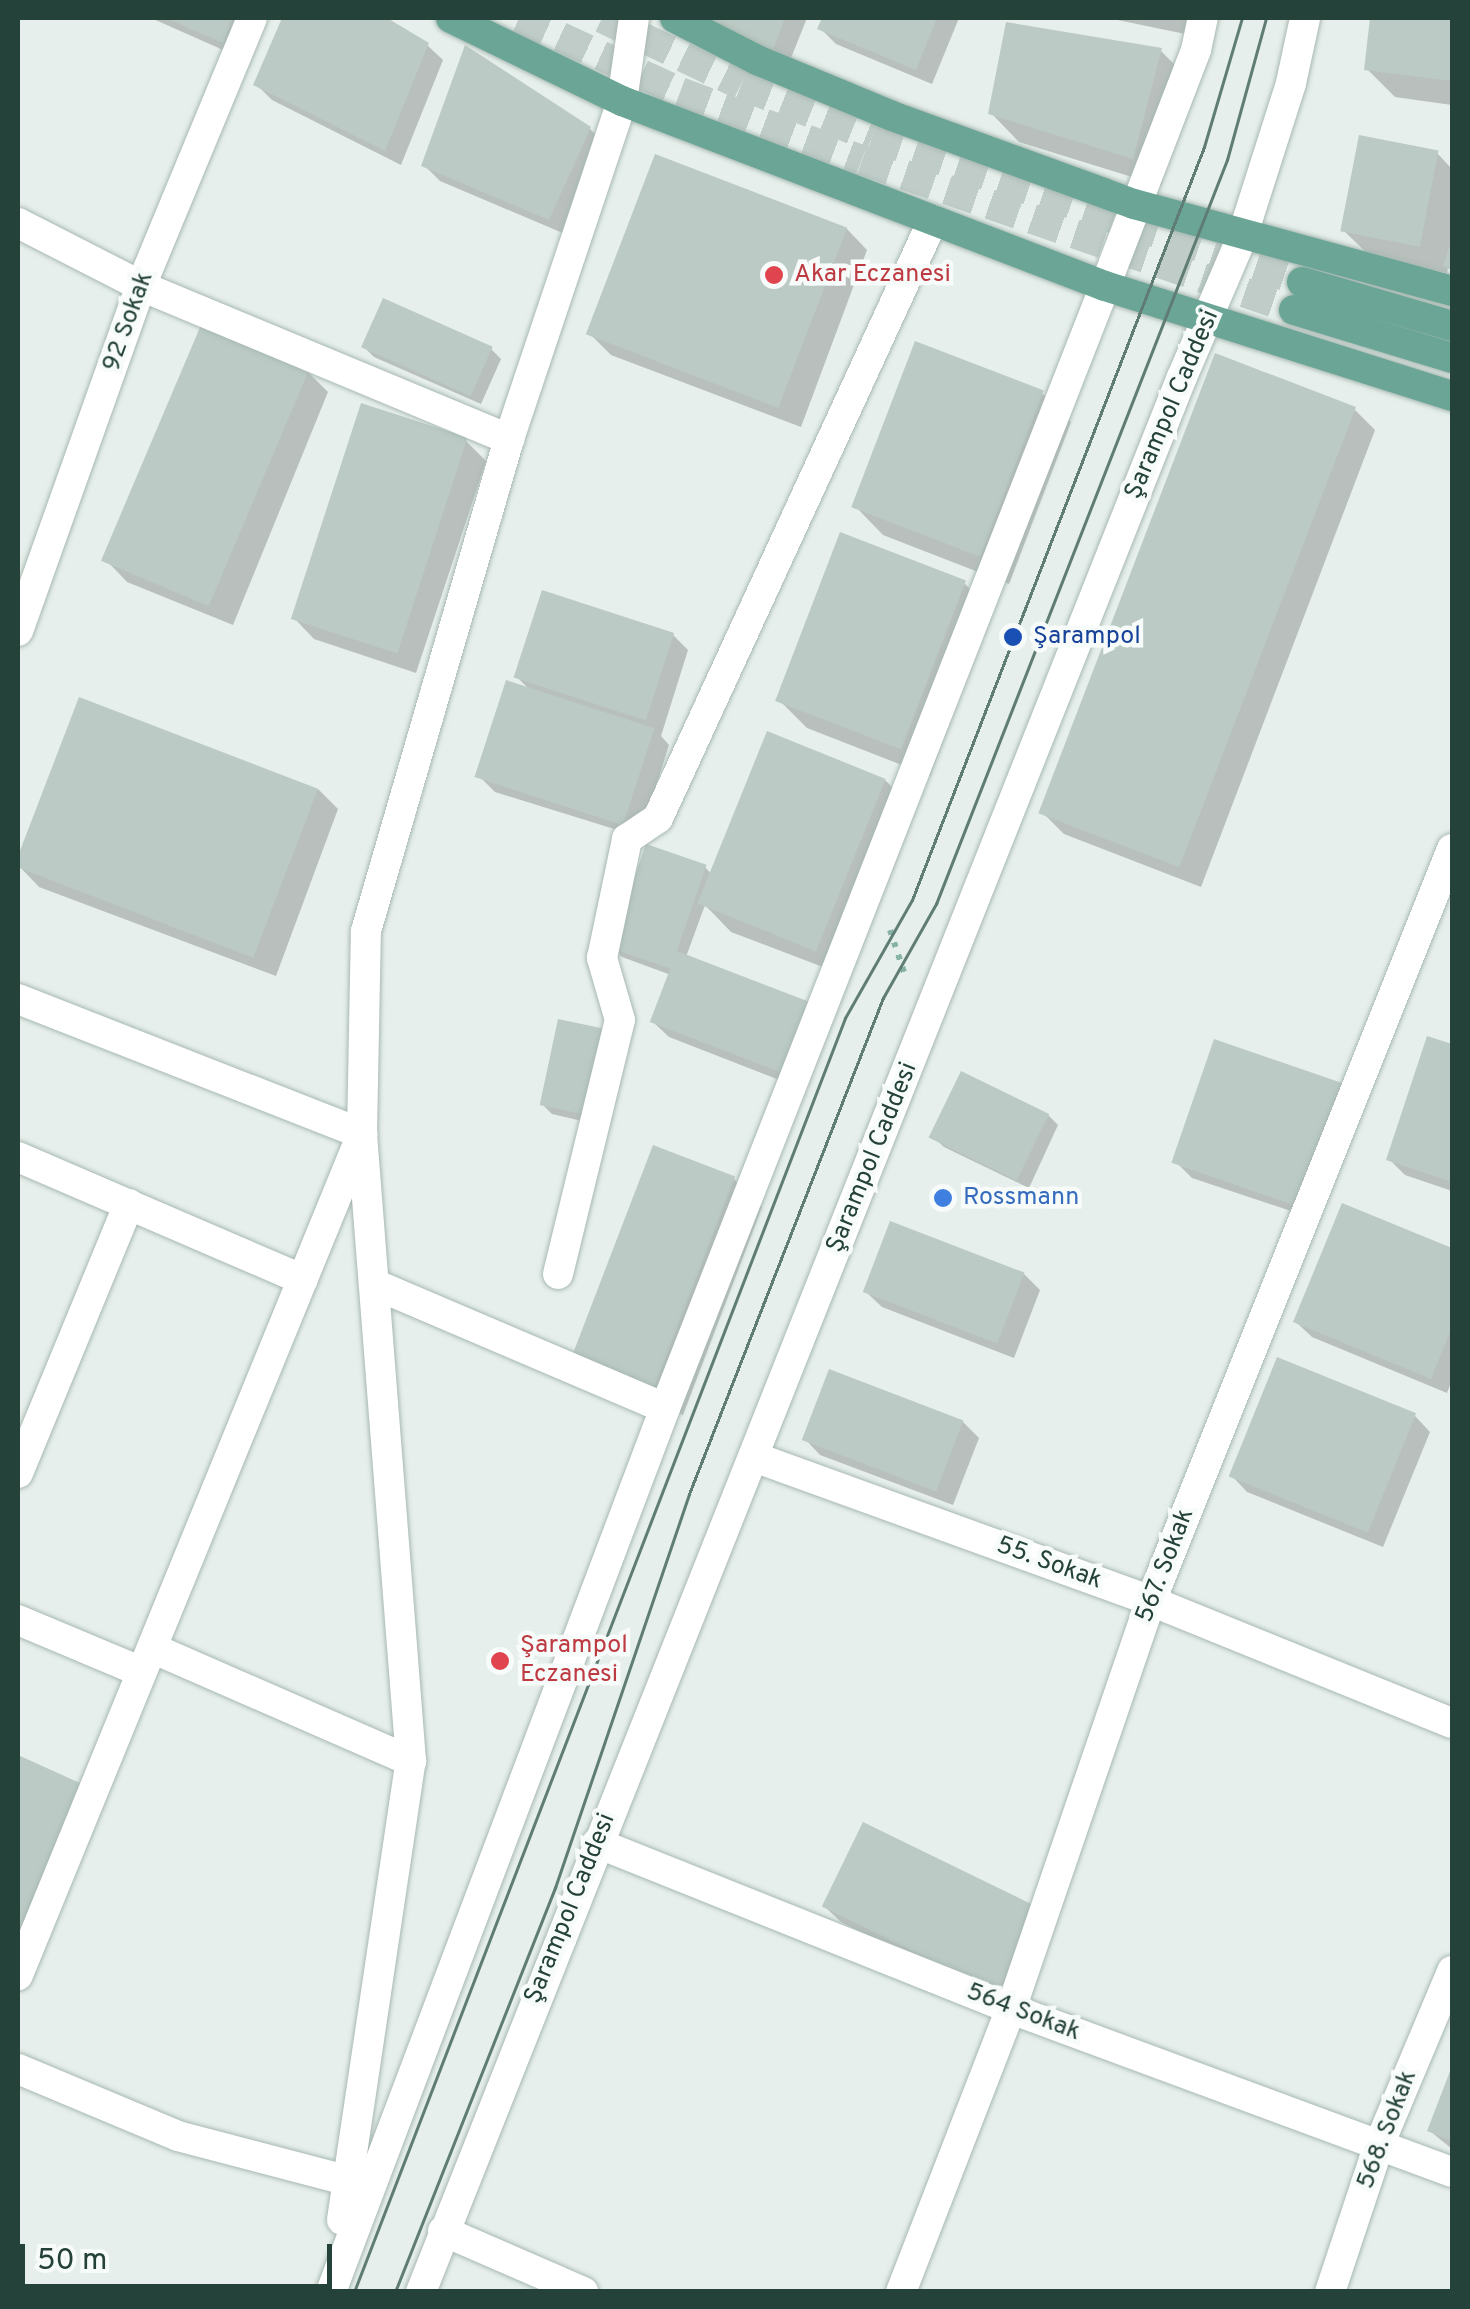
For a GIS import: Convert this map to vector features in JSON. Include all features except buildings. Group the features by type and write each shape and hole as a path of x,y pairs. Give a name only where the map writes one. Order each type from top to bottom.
{"main road":[{"path":"451,18 622,101 1105,286 1452,396"},
{"path":"676,18 757,60 892,116 1134,204 1242,237 1452,291"},
{"path":"1452,326 1298,296 1452,358"}],"street":[{"name":"92 Sokak","path":"18,631 141,286 252,18"},
{"path":"330,2292 350,2181 411,1761 362,1134 366,931 509,439 622,101 634,18"},
{"path":"330,2292 665,1408 1196,50 1203,18"},
{"name":"Şarampol Caddesi","path":"421,2292 597,1843 1242,237 1291,83 1305,18"},
{"path":"558,1274 620,1020 602,958 627,840 658,818 933,220"},
{"path":"18,223 141,286 509,439"},
{"name":"567. Sokak","path":"901,2292 1011,2009 1151,1601 1452,849"},
{"path":"18,999 362,1134"},
{"path":"18,1975 362,1134"},
{"path":"22,1169 128,1204 302,1280"},
{"path":"18,1473 128,1204"},
{"path":"374,1284 665,1408"},
{"name":"55. Sokak","path":"754,1457 1151,1601 1452,1723"},
{"path":"18,1620 147,1660 411,1761"},
{"name":"564 Sokak","path":"597,1843 1011,2009 1452,2172"},
{"name":"568. Sokak","path":"1330,2292 1379,2145 1452,1971"},
{"path":"18,2068 178,2136 350,2181"},
{"path":"444,2231 582,2292"}],"path":[{"path":"885,914 908,981"}],"tunnel":[{"path":"519,18 680,92 862,160 1294,310"},
{"path":"602,18 741,85 872,137 1302,282"}],"tram line":[{"path":"354,2292 845,1018 912,900 1204,147 1242,18"},
{"path":"395,2292 555,1888 689,1494 883,998 936,904 1227,160 1266,18"}],"place":[{"name":"Akar Eczanesi","path":"774,275"},
{"name":"Şarampol","path":"1013,637"},
{"name":"Rossmann","path":"943,1198"},
{"name":"Şarampol Eczanesi","path":"500,1661"}]}
